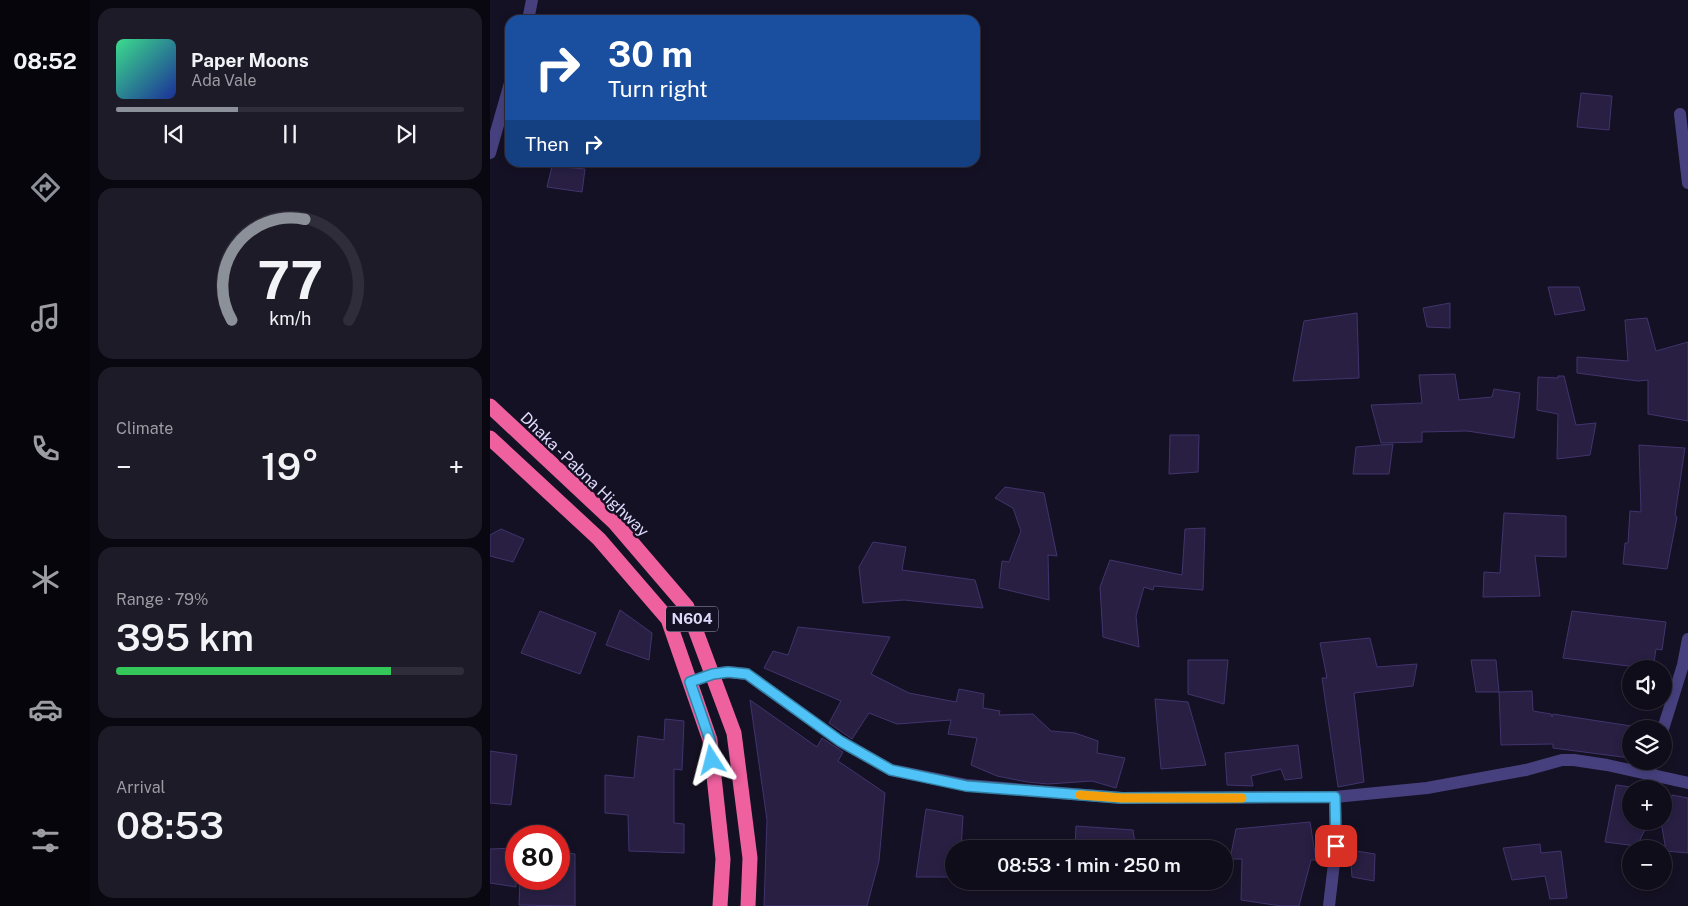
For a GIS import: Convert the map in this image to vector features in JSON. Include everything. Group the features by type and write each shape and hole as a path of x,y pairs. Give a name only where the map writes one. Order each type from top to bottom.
{"highway":[{"name":"Dhaka - Pabna Highway","path":"490,406 615,523 687,607 734,733 750,858 748,906"},
{"name":"N604","path":"490,438 599,539 668,620 710,740 723,859 720,906"}],"street":[{"path":"529,15 532,0"},
{"path":"490,153 505,100"},
{"path":"1680,114 1688,183"},
{"path":"1666,720 1687,647"},
{"path":"690,682 713,674 728,672 747,674 840,741 891,770 966,786 1122,798 1335,797 1427,788 1526,770 1562,760 1589,762 1688,783"},
{"path":"1649,774 1650,770"},
{"path":"1329,906 1336,846 1335,797"}],"building":[{"path":"1581,93 1612,96 1609,130 1577,127"},
{"path":"552,167 585,169 582,192 547,187"},
{"path":"1548,287 1579,287 1585,310 1555,315"},
{"path":"1450,303 1450,328 1427,327 1423,308"},
{"path":"1357,313 1359,378 1293,381 1304,321"},
{"path":"1647,318 1656,351 1688,342 1688,421 1648,414 1648,380 1638,381 1577,373 1577,357 1628,361 1625,320"},
{"path":"1455,374 1459,400 1492,397 1494,389 1520,393 1514,438 1467,431 1422,432 1422,442 1381,443 1371,405 1422,403 1419,375"},
{"path":"1558,376 1564,376 1576,425 1596,423 1590,455 1557,459 1558,414 1537,410 1538,377 1558,378"},
{"path":"1170,435 1199,435 1198,472 1169,474"},
{"path":"1393,444 1389,474 1353,474 1356,447"},
{"path":"1639,445 1685,448 1675,515 1677,517 1667,569 1623,564 1625,543 1628,543 1630,511 1641,512"},
{"path":"1005,487 1044,493 1057,556 1048,555 1049,600 999,588 1002,561 1009,562 1021,531 1013,508 995,498"},
{"path":"1504,513 1566,516 1566,557 1535,556 1540,596 1483,597 1484,572 1500,573"},
{"path":"1205,528 1203,590 1154,586 1153,590 1144,587 1136,616 1139,647 1103,637 1100,587 1110,560 1182,575 1185,529"},
{"path":"501,529 524,539 513,562 490,556 490,535"},
{"path":"873,542 906,547 902,570 975,580 983,608 904,600 863,603 859,567"},
{"path":"620,610 652,633 649,660 606,645"},
{"path":"540,611 596,633 580,674 521,653"},
{"path":"1572,611 1666,622 1662,650 1656,649 1654,660 1622,660 1622,665 1563,658"},
{"path":"798,627 890,637 871,674 909,693 956,702 959,689 984,694 983,708 1000,711 999,715 1033,714 1051,731 1075,733 1098,741 1097,753 1125,758 1116,788 1092,781 1048,784 997,776 971,765 977,738 948,734 951,720 897,724 869,713 852,739 829,723 841,701 764,668 773,651 788,655"},
{"path":"1370,638 1377,667 1417,664 1413,686 1354,693 1364,782 1338,787 1322,678 1327,678 1320,643"},
{"path":"1188,660 1228,660 1224,704 1188,694"},
{"path":"1471,660 1496,660 1499,692 1476,692"},
{"path":"1532,691 1533,711 1551,714 1552,717 1553,714 1622,725 1622,757 1553,748 1553,744 1501,745 1499,692"},
{"path":"1155,699 1188,702 1206,765 1161,769"},
{"path":"750,700 817,747 822,738 843,752 838,761 885,793 879,861 867,906 764,906 767,820"},
{"path":"665,719 684,721 682,770 674,769 674,823 684,824 684,853 629,851 628,815 605,813 605,775 634,778 638,736 664,740"},
{"path":"1298,745 1302,778 1285,780 1281,769 1251,776 1253,786 1227,785 1225,753"},
{"path":"490,751 517,755 511,805 490,803"},
{"path":"1616,785 1622,786 1622,830 1645,830 1640,840 1622,840 1622,844 1605,842"},
{"path":"1672,795 1688,798 1688,853 1672,852 1672,840 1664,840 1662,830 1672,830"},
{"path":"926,809 963,816 962,840 945,840 945,877 916,877"},
{"path":"1310,822 1316,860 1311,860 1299,906 1281,906 1241,900 1242,859 1233,859 1236,829"},
{"path":"1076,826 1133,830 1135,840 1075,840"},
{"path":"1540,844 1541,853 1561,851 1567,898 1550,899 1545,876 1512,880 1503,848"},
{"path":"505,848 505,885 490,883 490,849"},
{"path":"1350,850 1375,854 1374,881 1352,877"},
{"path":"570,853 575,854 575,906 519,905 520,890 570,890"}],"slow traffic":[{"path":"1080,795 1122,798 1242,798"}],"route":[{"path":"712,760 710,740 690,682 713,674 728,672 747,674 840,741 891,770 966,786 1122,798 1335,797 1336,846"}]}
